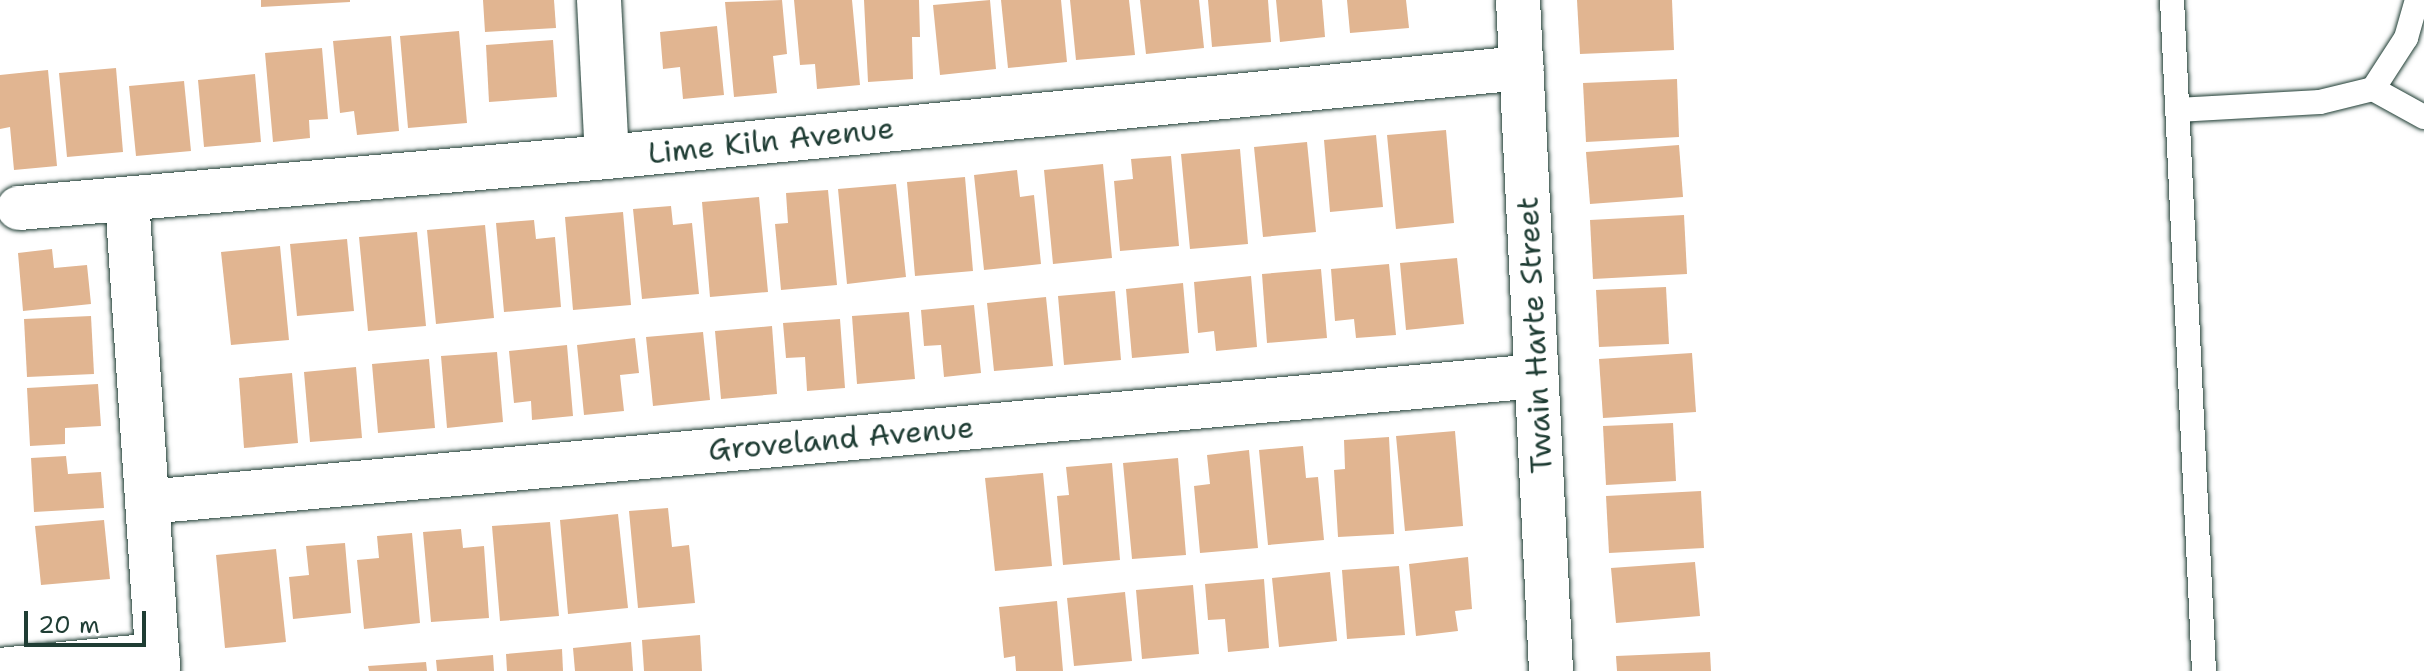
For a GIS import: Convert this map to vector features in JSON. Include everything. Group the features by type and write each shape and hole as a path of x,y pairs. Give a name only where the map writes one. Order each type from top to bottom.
{"street":[{"path":"599,0 607,157"},
{"name":"Twain Harte Street","path":"1518,0 1551,671"},
{"name":"Lime Kiln Avenue","path":"19,208 607,157 1522,68"},
{"path":"0,670 157,663 127,199"},
{"name":"Groveland Avenue","path":"147,502 1536,376"}],"lane":[{"path":"2172,0 2204,671"},
{"path":"2373,89 2406,38 2417,0"},
{"path":"2177,110 2320,102 2373,89 2424,117"}],"building":[{"path":"261,0 350,0 350,2 261,7"},
{"path":"483,0 554,0 556,28 485,32"},
{"path":"782,0 787,54 773,56 777,93 734,97 725,2"},
{"path":"794,0 852,0 860,85 817,89 815,64 800,65"},
{"path":"864,0 919,0 920,37 912,37 913,79 868,82"},
{"path":"990,0 996,69 940,75 933,5"},
{"path":"1001,0 1061,0 1067,62 1008,68"},
{"path":"1070,0 1129,0 1135,55 1076,60"},
{"path":"1140,0 1199,0 1204,48 1146,54"},
{"path":"1208,0 1268,0 1271,42 1212,47"},
{"path":"1276,0 1322,0 1325,37 1280,42"},
{"path":"1347,0 1406,0 1409,28 1350,33"},
{"path":"1577,0 1672,0 1674,50 1580,54"},
{"path":"717,26 724,95 683,99 680,67 663,69 660,32"},
{"path":"459,31 467,123 408,128 400,36"},
{"path":"391,36 399,131 357,135 354,111 340,113 333,41"},
{"path":"553,40 557,97 489,102 486,45"},
{"path":"322,48 328,119 309,120 310,138 273,142 265,53"},
{"path":"116,68 123,152 67,157 59,73"},
{"path":"48,70 57,166 14,170 10,127 0,129 0,75"},
{"path":"255,74 261,142 204,147 198,80"},
{"path":"1677,79 1679,137 1586,142 1583,83"},
{"path":"184,81 191,151 136,156 129,86"},
{"path":"1446,130 1454,223 1396,229 1387,135"},
{"path":"1376,135 1383,207 1330,212 1324,140"},
{"path":"1307,142 1316,232 1263,237 1254,147"},
{"path":"1679,145 1683,197 1590,204 1586,152"},
{"path":"1240,149 1248,244 1190,249 1181,154"},
{"path":"1171,156 1179,246 1120,251 1114,181 1133,179 1131,159"},
{"path":"1103,164 1112,258 1053,264 1044,170"},
{"path":"1017,170 1020,197 1034,195 1041,264 984,270 974,175"},
{"path":"965,177 973,271 915,276 907,182"},
{"path":"896,184 906,277 847,284 838,189"},
{"path":"828,190 837,285 781,290 775,224 788,223 786,193"},
{"path":"759,197 768,292 710,297 702,202"},
{"path":"671,206 673,225 692,223 699,294 642,299 633,209"},
{"path":"623,212 631,305 573,310 565,217"},
{"path":"1684,215 1687,274 1593,279 1590,220"},
{"path":"534,220 536,239 555,237 561,307 504,312 496,223"},
{"path":"485,225 494,318 436,324 427,230"},
{"path":"417,232 426,326 368,331 359,237"},
{"path":"347,239 354,311 297,316 290,244"},
{"path":"280,246 289,340 231,345 221,252"},
{"path":"52,249 54,268 87,265 91,304 23,311 18,253"},
{"path":"1457,258 1464,324 1406,330 1400,263"},
{"path":"1389,264 1396,335 1356,338 1354,319 1335,321 1331,269"},
{"path":"1321,269 1327,338 1267,343 1262,274"},
{"path":"1251,276 1257,347 1216,351 1214,331 1198,333 1194,282"},
{"path":"1183,283 1189,353 1132,358 1126,289"},
{"path":"1666,287 1669,344 1599,347 1596,290"},
{"path":"1115,291 1121,360 1064,365 1058,296"},
{"path":"1046,297 1053,366 994,371 987,303"},
{"path":"974,305 981,373 944,377 941,345 924,346 921,310"},
{"path":"909,312 915,379 857,384 852,316"},
{"path":"91,316 94,374 27,377 24,319"},
{"path":"840,319 845,388 807,391 805,357 786,358 783,323"},
{"path":"772,326 777,394 721,399 715,331"},
{"path":"703,332 710,400 653,406 646,337"},
{"path":"635,338 639,373 620,375 624,411 584,415 577,345"},
{"path":"567,345 573,416 532,420 531,401 514,403 509,351"},
{"path":"497,352 503,422 447,428 441,356"},
{"path":"1692,353 1696,412 1603,418 1599,359"},
{"path":"429,359 435,428 378,433 372,364"},
{"path":"356,367 362,438 310,442 304,372"},
{"path":"292,373 298,443 244,448 239,378"},
{"path":"98,384 101,426 65,428 65,444 30,446 27,388"},
{"path":"1673,423 1676,481 1606,485 1603,426"},
{"path":"1455,431 1463,526 1405,531 1396,436"},
{"path":"1389,437 1394,534 1338,537 1334,470 1345,469 1344,440"},
{"path":"1303,446 1306,478 1318,477 1324,540 1268,545 1259,450"},
{"path":"1249,450 1258,548 1200,553 1194,486 1210,484 1207,455"},
{"path":"66,456 68,474 101,472 104,508 34,512 31,458"},
{"path":"1178,458 1186,555 1132,559 1123,463"},
{"path":"1112,463 1120,560 1063,565 1057,496 1069,495 1066,467"},
{"path":"1043,473 1052,566 995,571 985,478"},
{"path":"1701,491 1704,548 1609,553 1606,496"},
{"path":"668,508 672,547 689,545 695,603 638,608 629,511"},
{"path":"618,514 628,608 568,614 560,520"},
{"path":"104,520 110,579 41,585 35,526"},
{"path":"550,522 559,616 500,621 492,526"},
{"path":"461,529 463,548 484,546 489,618 431,622 423,532"},
{"path":"412,533 420,623 364,629 357,560 379,558 377,536"},
{"path":"345,543 351,613 293,619 289,577 309,575 306,546"},
{"path":"276,549 286,642 225,648 216,555"},
{"path":"1468,557 1472,609 1455,611 1458,631 1416,636 1409,564"},
{"path":"1695,562 1700,616 1616,623 1611,568"},
{"path":"1399,566 1405,635 1347,639 1342,570"},
{"path":"1330,572 1337,641 1279,647 1272,578"},
{"path":"1264,579 1269,648 1228,652 1225,619 1208,620 1205,584"},
{"path":"1193,585 1199,654 1142,659 1136,590"},
{"path":"1125,592 1132,661 1074,666 1067,598"},
{"path":"1057,601 1063,671 1016,671 1015,656 1004,658 999,607"},
{"path":"700,635 702,671 644,671 642,640"},
{"path":"631,642 633,671 575,671 573,648"},
{"path":"562,649 563,671 507,671 506,654"},
{"path":"1710,652 1711,671 1617,671 1616,656"},
{"path":"493,655 494,671 437,671 436,660"},
{"path":"426,662 427,671 369,671 368,666"}]}
